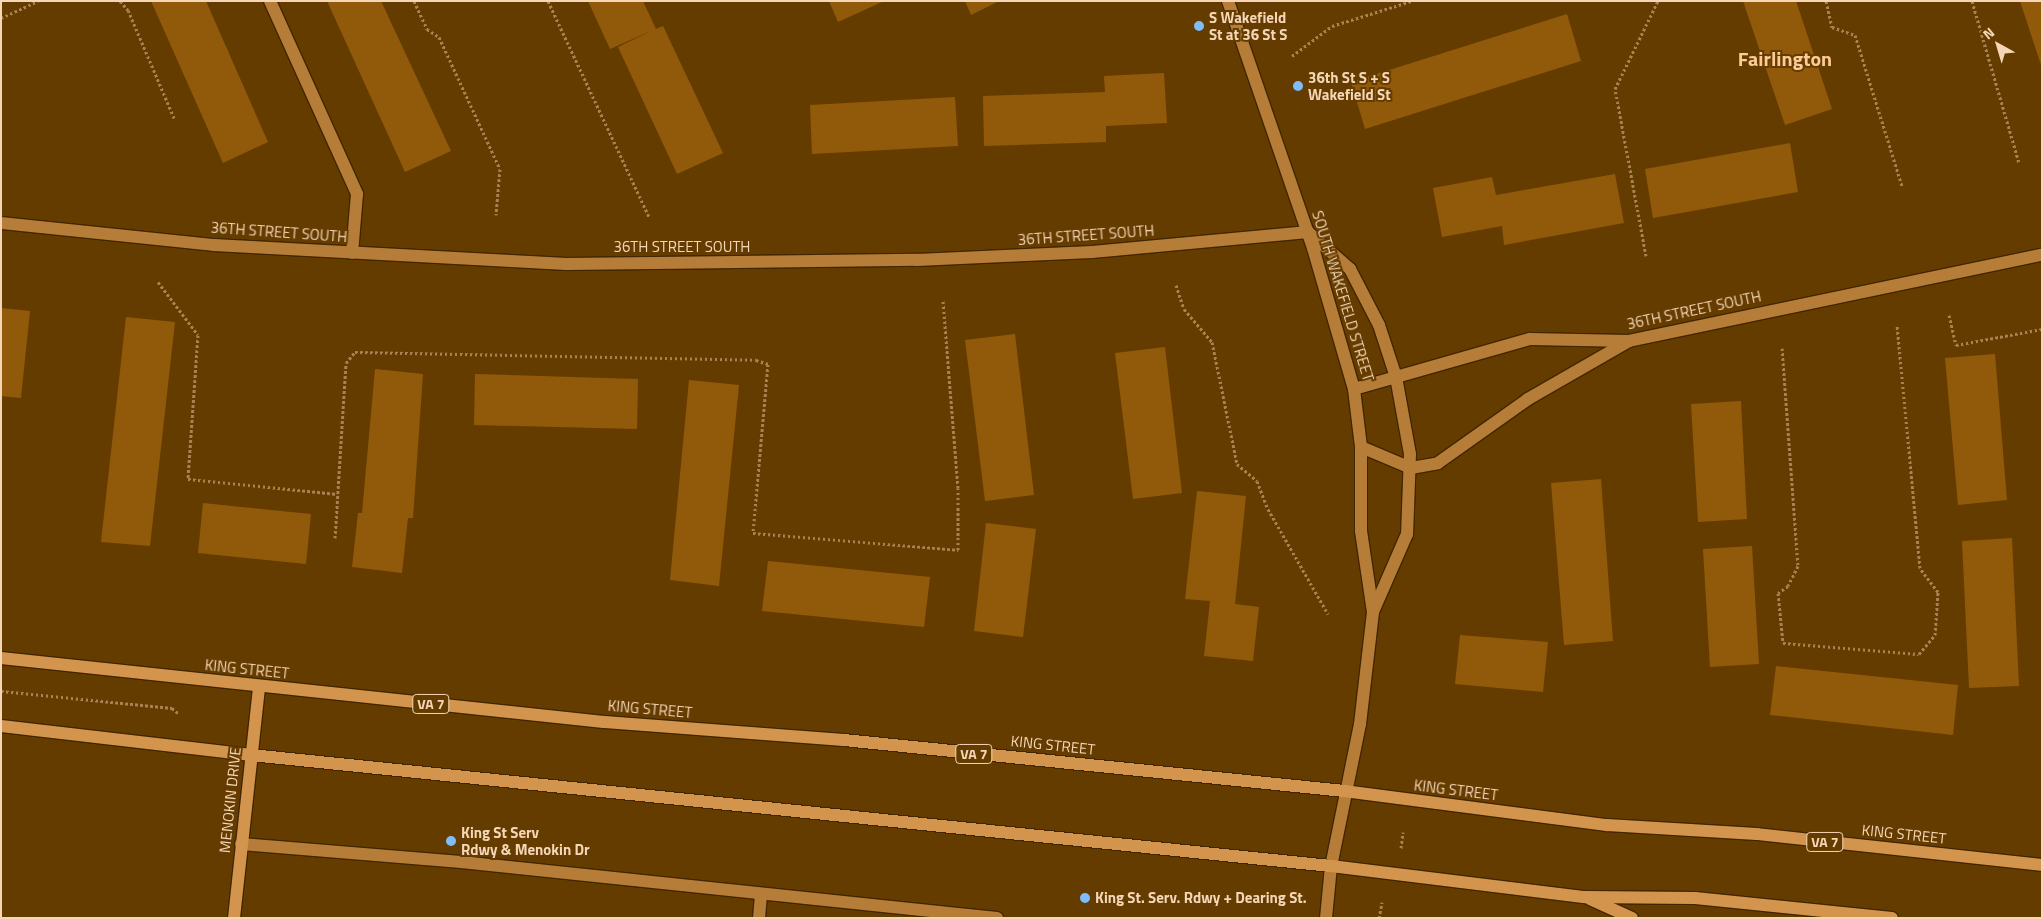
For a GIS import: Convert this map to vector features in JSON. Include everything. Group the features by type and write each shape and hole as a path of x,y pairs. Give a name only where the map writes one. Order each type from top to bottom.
{"main road":[{"name":"KING STREET","path":"1,658 259,686 1344,791 1608,825 1756,834 2042,865"},
{"name":"MENOKIN DRIVE","path":"234,918 259,686"},
{"path":"1,726 251,755 1330,866 1585,897 1696,898 1892,918"},
{"path":"1585,897 1632,918"}],"street":[{"path":"270,1 357,194 352,253"},
{"name":"SOUTH WAKEFIELD STREET","path":"1229,1 1308,232 1354,389 1361,447 1361,531 1372,612 1360,724 1344,791 1330,866 1326,918"},
{"name":"36TH STREET SOUTH","path":"1,222 158,240 352,253 566,264 917,260 1092,252 1308,232"},
{"name":"SOUTH WAKEFIELD STREET","path":"1308,232 1350,269 1378,325 1396,377 1411,468 1407,534 1372,612"},
{"name":"36TH STREET SOUTH","path":"1354,389 1530,339 1629,341 2042,255"},
{"path":"1361,447 1411,468 1444,460 1528,399 1629,341"},
{"path":"242,844 461,862 761,895 997,918"},
{"path":"759,918 761,895"}],"path":[{"path":"1,18 38,1"},
{"path":"120,1 128,10 175,120"},
{"path":"414,1 427,29 439,37 500,169 496,215"},
{"path":"548,1 649,217"},
{"path":"1292,56 1332,26 1412,1"},
{"path":"1646,256 1614,89 1658,1"},
{"path":"1826,1 1832,27 1855,35 1902,186"},
{"path":"1972,1 2019,163"},
{"path":"158,282 198,335 188,479 338,494"},
{"path":"1176,285 1184,309 1212,342 1237,464 1257,481 1268,509 1328,614"},
{"path":"335,538 346,363 355,352 756,360 768,364 753,533 958,550 958,488 942,300"},
{"path":"1950,315 1956,344 2042,329"},
{"path":"1782,348 1798,566 1788,586 1778,592 1783,643 1919,654 1935,635 1938,592 1920,568 1896,326"},
{"path":"1,691 172,708 178,713"},
{"path":"1401,848 1403,832"},
{"path":"1378,918 1382,902"}],"building":[{"path":"151,1 206,1 268,142 223,163"},
{"path":"327,1 381,1 451,151 405,172"},
{"path":"588,1 643,1 656,29 663,26 723,153 677,174 618,47 653,30 610,49"},
{"path":"829,1 884,1 838,22"},
{"path":"965,1 999,1 971,15"},
{"path":"1743,1 1796,1 1832,109 1785,125"},
{"path":"2020,1 2042,1 2042,65 2041,65"},
{"path":"1567,14 1581,61 1365,129 1351,82"},
{"path":"1164,73 1167,123 1106,126 1106,142 984,146 983,96 1105,92 1104,76"},
{"path":"955,97 958,146 812,154 810,105"},
{"path":"1790,143 1798,192 1653,218 1645,169"},
{"path":"1615,174 1624,223 1504,245 1502,226 1442,237 1433,188 1492,177 1496,195"},
{"path":"1,308 30,311 21,398 1,396"},
{"path":"126,317 175,322 150,546 101,542"},
{"path":"1015,334 1034,495 985,501 965,340"},
{"path":"1165,347 1182,493 1133,499 1115,353"},
{"path":"1995,354 2007,500 1958,505 1945,358"},
{"path":"375,369 423,374 413,518 408,518 402,573 352,567 358,513 362,513"},
{"path":"475,374 638,379 637,429 474,425"},
{"path":"689,380 739,385 719,586 670,580"},
{"path":"1741,401 1747,519 1698,522 1691,404"},
{"path":"1601,479 1613,641 1564,645 1551,483"},
{"path":"1197,491 1246,496 1235,604 1259,607 1253,661 1204,656 1210,601 1185,599"},
{"path":"203,503 311,514 306,564 198,553"},
{"path":"986,523 1036,529 1023,637 974,631"},
{"path":"2012,538 2019,686 1969,688 1962,541"},
{"path":"1752,546 1759,664 1710,667 1703,549"},
{"path":"768,561 930,577 924,627 762,611"},
{"path":"1460,635 1548,642 1543,692 1455,684"},
{"path":"1776,666 1958,685 1953,735 1770,715"}],"place":[{"name":"S Wakefield St at 36 St S","path":"1199,26"},
{"name":"36th St S + S Wakefield St","path":"1298,86"},
{"name":"King St Serv Rdwy & Menokin Dr","path":"451,841"},
{"name":"King St. Serv. Rdwy + Dearing St.","path":"1085,898"}],"district":[{"name":"Fairlington","path":"1785,58"}]}
